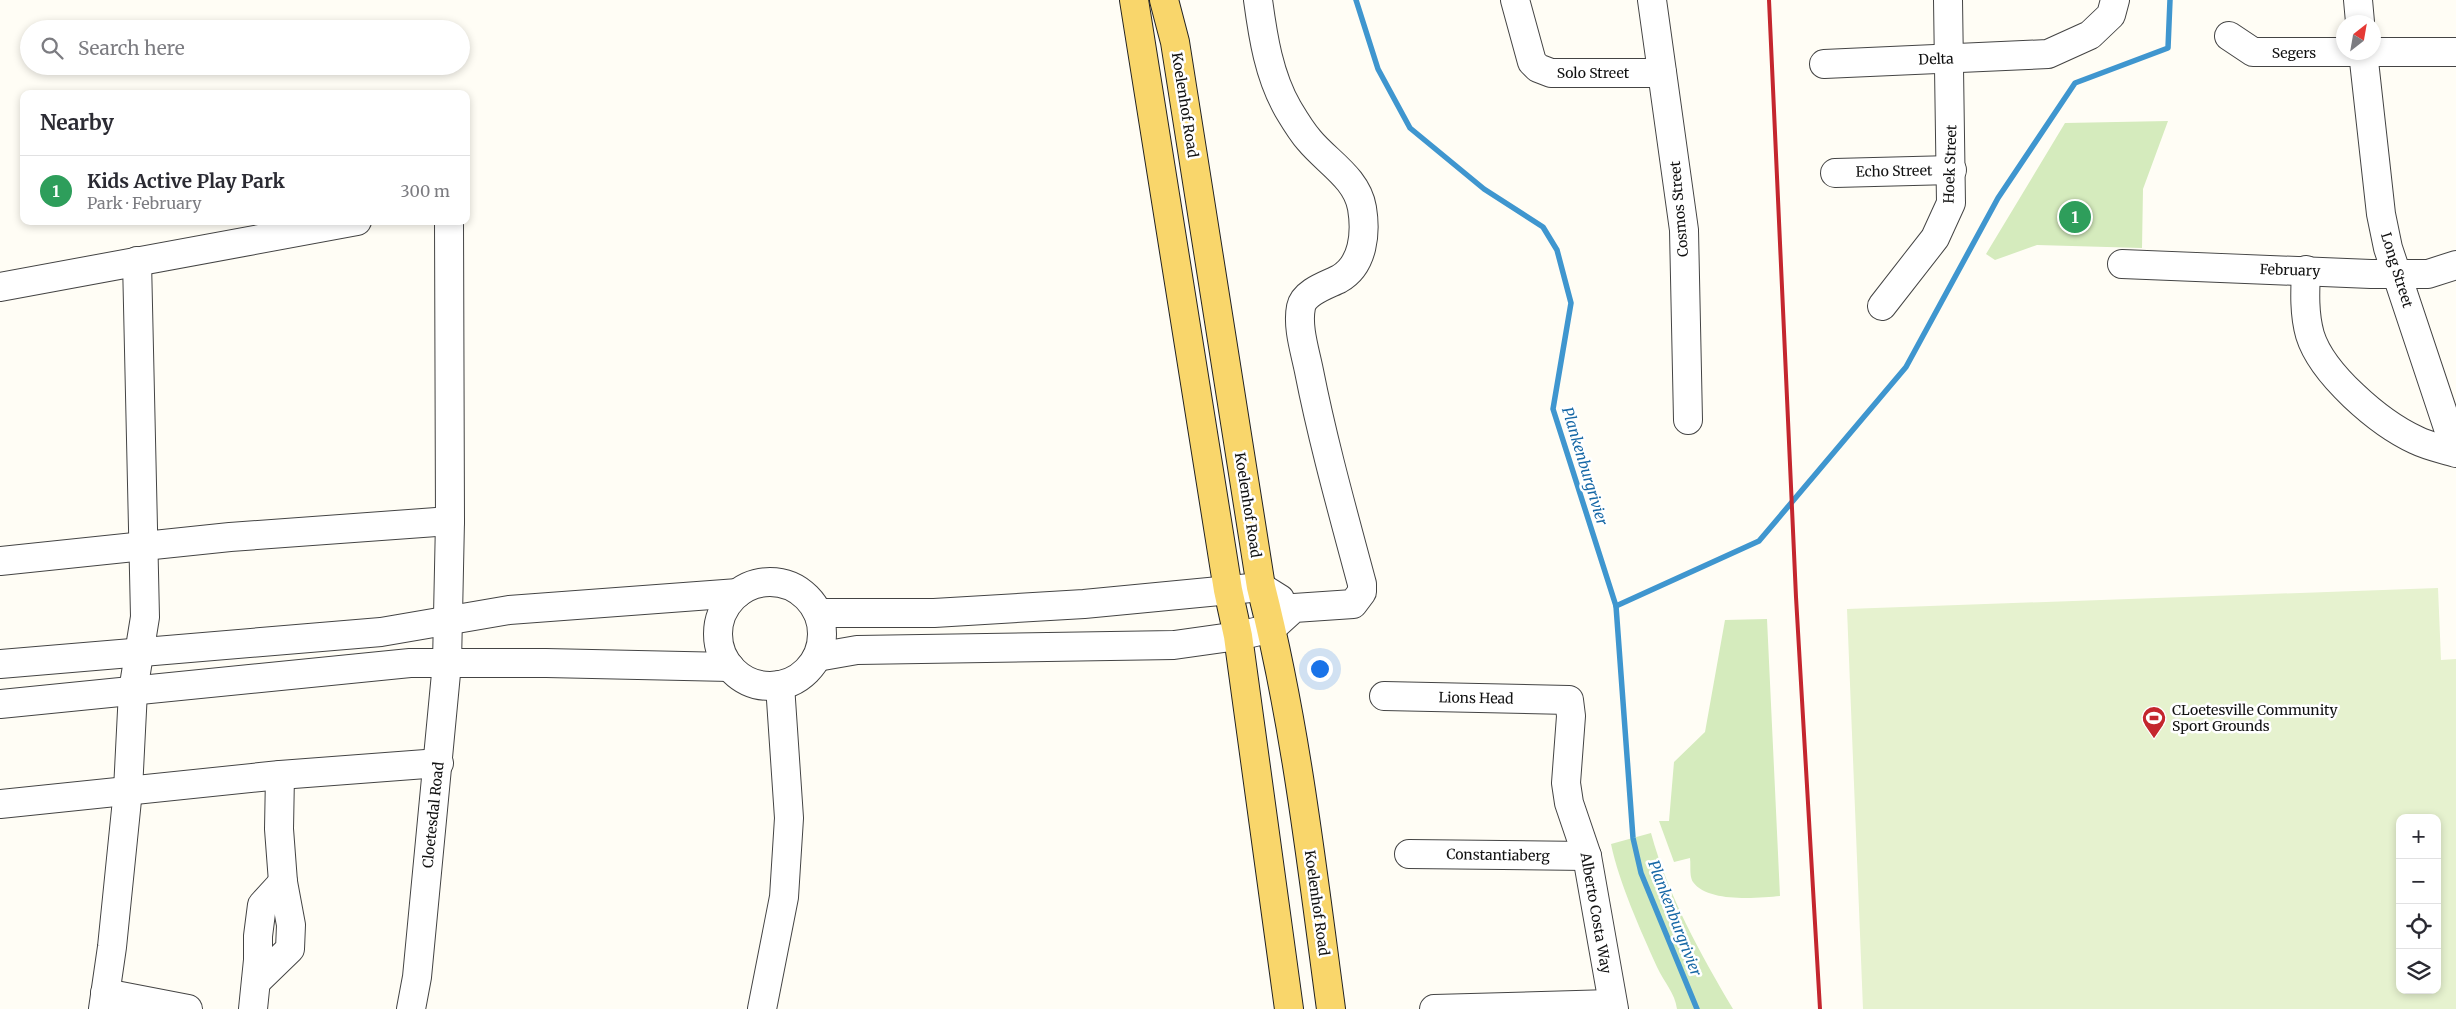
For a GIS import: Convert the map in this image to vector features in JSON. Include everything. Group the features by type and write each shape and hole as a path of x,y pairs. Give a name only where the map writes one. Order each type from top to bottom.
{"main road":[{"path":"1134,0 1228,590 1238,636 1289,1009"},
{"name":"Koelenhof Road","path":"1164,0 1175,42 1261,587 1272,628 1306,819 1331,1009"}],"street":[{"path":"818,612 934,613 1084,604 1261,587 1294,608 1353,604 1362,592 1362,584 1314,400 1302,336 1300,310 1303,301 1308,296 1341,278 1351,268 1361,249 1364,238 1362,206 1351,182 1309,140 1287,108 1270,65 1258,0"},
{"name":"Solo Street","path":"1515,0 1532,62 1543,70 1551,73 1662,74"},
{"name":"Cosmos Street","path":"1652,0 1684,230 1688,420"},
{"name":"Hoek Street","path":"1882,306 1936,238 1944,224 1951,203 1951,59 1948,0"},
{"name":"Delta","path":"1824,64 2048,54 2090,35 2111,15 2115,0"},
{"path":"2358,0 2359,15"},
{"name":"Segers","path":"2229,36 2253,52 2336,53"},
{"name":"Segers","path":"2381,53 2456,52"},
{"name":"Long Street","path":"2364,60 2382,214 2388,248 2456,453"},
{"name":"Echo Street","path":"1835,173 1952,170"},
{"path":"0,287 335,225"},
{"name":"Cloetesdal Road","path":"412,1009 439,763 447,663 450,521 448,225"},
{"path":"137,261 145,617 138,650 133,691 128,790 112,947 104,1001 188,1009"},
{"name":"February","path":"2122,264 2371,274 2428,274 2456,265"},
{"path":"2306,270 2305,310 2310,336 2322,360 2335,378 2356,398 2416,440 2456,453"},
{"path":"0,562 144,546 450,521"},
{"path":"0,664 138,650 382,632 508,610 738,593 759,583 782,583 796,589 809,599 818,612 822,627 822,642 817,657 808,670 795,680 780,685 766,686 752,683 730,667 720,645 720,620 727,605 738,593"},
{"path":"817,657 858,650 1174,645 1238,636 1272,628 1294,608"},
{"path":"0,704 410,663 546,662 730,667"},
{"path":"762,1009 784,897 789,818 780,685"},
{"name":"Lions Head","path":"1384,696 1569,700"},
{"name":"Alberto Costa Way","path":"1569,700 1571,716 1566,783 1569,803 1587,856 1613,1006"},
{"path":"0,804 280,775 439,763"},
{"path":"253,1009 256,982 290,949 292,925 283,882 279,829 280,775"},
{"name":"Constantiaberg","path":"1409,854 1587,856"},
{"path":"1434,1009 1613,1006"}],"green space":[{"path":"2168,121 2143,189 2142,248 2037,245 1995,260 1986,254 2065,123"},
{"name":"CLoetesville Community Sport Grounds","path":"2438,588 2441,660 2456,659 2456,1009 1863,1009 1847,609"},
{"path":"1767,619 1780,896 1734,898 1710,893 1700,889 1693,882 1690,858 1674,862 1659,821 1669,821 1674,762 1705,732 1725,620"},
{"path":"1651,833 1666,879 1686,924 1733,1009 1677,1009 1672,993 1657,967 1625,891 1611,844"}],"waterway":[{"name":"Plankenburgrivier","path":"1356,0 1378,69 1410,128 1484,189 1543,227 1557,250 1571,303 1553,409 1616,606 1633,838 1641,873 1697,1009"},
{"path":"1616,606 1759,541 1906,367 1998,198 2075,83 2168,48 2170,0"}],"railway":[{"path":"1769,0 1796,597 1820,1009"}],"place":[{"name":"Kids Active Play Park","path":"2075,217"},
{"name":"CLoetesville Community Sport Grounds","path":"2154,739"}]}
